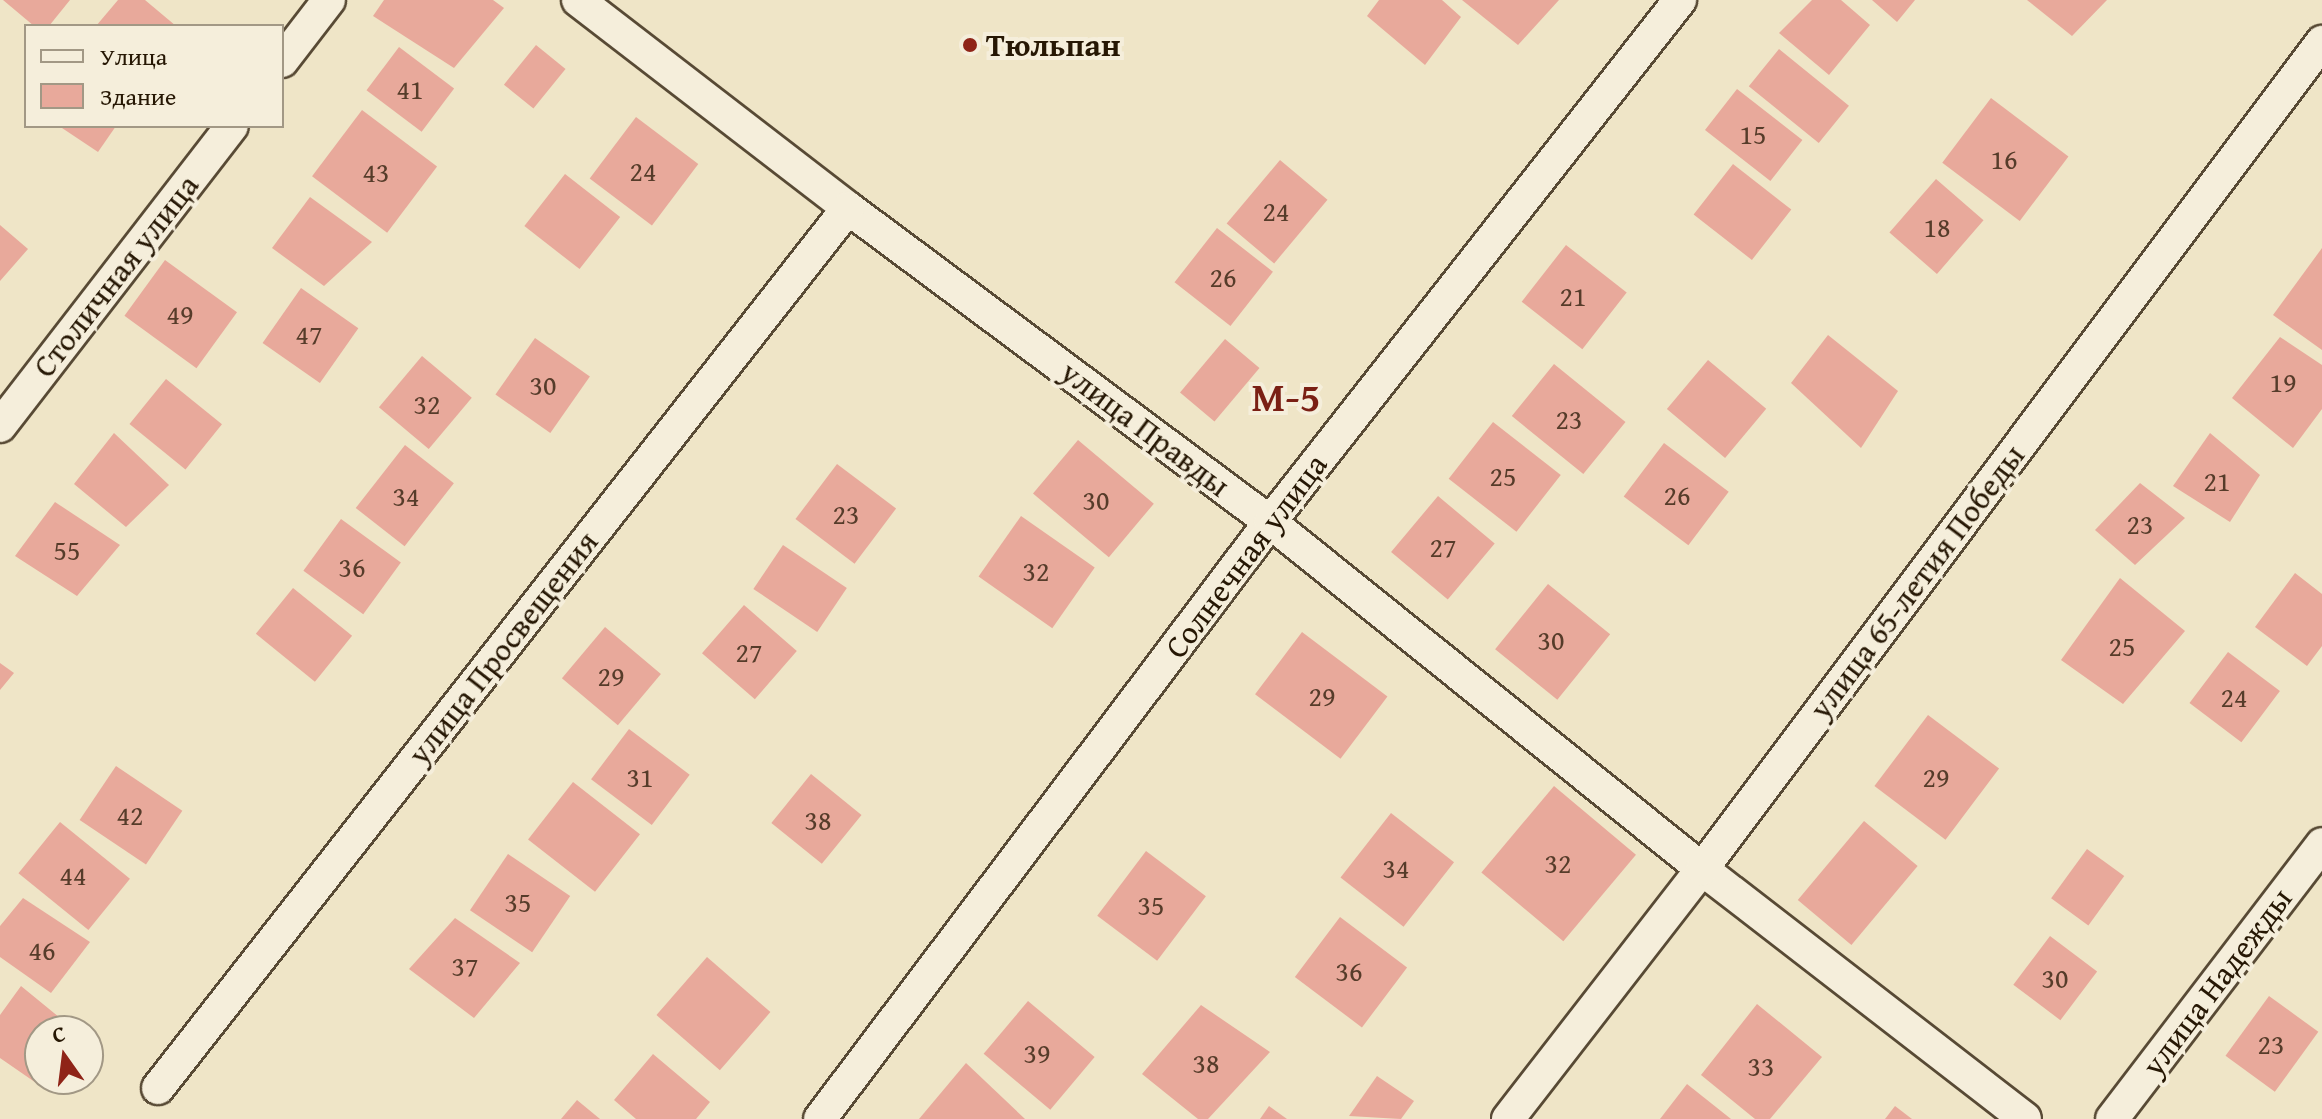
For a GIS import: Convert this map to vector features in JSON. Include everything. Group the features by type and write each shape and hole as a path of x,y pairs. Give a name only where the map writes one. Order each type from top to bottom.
{"street":[{"path":"284,58 329,0"},
{"name":"улица Правды","path":"578,0 848,208 1270,522 1702,869 2025,1119"},
{"name":"Солнечная улица","path":"820,1119 1270,522 1680,0"},
{"name":"улица 65-летия Победы","path":"1508,1119 1702,869 2322,42"},
{"name":"Столичная улица","path":"0,426 230,128"},
{"name":"улица Просвещения","path":"158,1088 848,208"},
{"name":"улица Надежды","path":"2112,1119 2322,844"}],"building":[{"path":"3,0 70,0 51,24 32,24"},
{"path":"118,0 145,0 174,24 98,24"},
{"path":"384,0 493,0 504,8 454,68 373,16"},
{"path":"1379,0 1442,0 1461,17 1425,65 1367,16"},
{"path":"1462,0 1559,0 1518,45"},
{"path":"1812,0 1841,0 1870,25 1829,75 1779,33"},
{"path":"1872,0 1915,0 1897,22"},
{"path":"2027,0 2107,0 2072,36"},
{"path":"536,45 566,69 533,109 504,85"},
{"path":"399,47 454,89 422,132 367,90"},
{"path":"1779,49 1849,106 1819,143 1749,86"},
{"path":"1737,89 1802,140 1770,181 1705,130"},
{"path":"1991,98 2068,156 2020,221 1942,163"},
{"path":"362,110 437,167 387,233 312,176"},
{"path":"636,117 698,164 652,225 590,178"},
{"path":"62,128 115,128 98,152"},
{"path":"1280,160 1327,200 1274,263 1227,224"},
{"path":"1733,164 1791,210 1752,260 1694,214"},
{"path":"565,174 620,217 580,269 524,226"},
{"path":"1936,179 1984,220 1937,274 1889,233"},
{"path":"310,197 372,242 324,286 272,248"},
{"path":"0,225 28,249 0,281"},
{"path":"1217,228 1273,272 1230,326 1175,282"},
{"path":"1566,245 1627,292 1582,349 1522,302"},
{"path":"2322,248 2322,350 2273,315"},
{"path":"165,260 237,312 196,368 124,316"},
{"path":"301,288 358,328 320,383 263,343"},
{"path":"1828,335 1898,391 1861,448 1791,383"},
{"path":"2280,337 2322,365 2322,409 2293,448 2232,398"},
{"path":"535,338 590,376 550,433 495,395"},
{"path":"1225,339 1259,368 1214,422 1180,393"},
{"path":"422,356 472,398 429,449 379,407"},
{"path":"1708,360 1766,409 1725,458 1667,409"},
{"path":"1554,364 1625,422 1583,474 1512,416"},
{"path":"166,379 222,424 185,469 129,424"},
{"path":"1493,422 1561,475 1516,532 1449,479"},
{"path":"114,433 169,485 126,527 74,484"},
{"path":"2210,433 2260,475 2230,522 2173,486"},
{"path":"1078,440 1154,504 1109,557 1033,494"},
{"path":"1664,443 1729,492 1688,545 1624,497"},
{"path":"405,445 454,483 405,546 356,508"},
{"path":"837,464 896,509 855,564 795,519"},
{"path":"2140,483 2185,518 2135,565 2095,530"},
{"path":"1438,496 1495,544 1448,599 1391,552"},
{"path":"55,502 120,545 77,596 15,556"},
{"path":"1021,516 1095,568 1052,628 979,577"},
{"path":"341,519 401,562 363,614 303,571"},
{"path":"783,545 847,588 817,632 753,589"},
{"path":"2295,573 2322,594 2322,646 2307,666 2255,627"},
{"path":"2120,578 2185,631 2123,704 2061,660"},
{"path":"1548,584 1610,634 1557,700 1495,649"},
{"path":"293,588 352,636 315,682 256,634"},
{"path":"744,605 797,651 755,699 702,653"},
{"path":"605,627 661,674 618,725 562,678"},
{"path":"1302,632 1387,696 1341,759 1255,694"},
{"path":"2228,652 2280,691 2241,742 2189,703"},
{"path":"0,663 14,673 0,690"},
{"path":"1928,715 1999,769 1946,840 1874,786"},
{"path":"629,729 690,775 652,825 591,779"},
{"path":"116,766 182,811 146,865 80,820"},
{"path":"811,774 862,815 822,864 771,823"},
{"path":"573,782 640,834 595,892 528,840"},
{"path":"1554,786 1636,855 1563,941 1481,873"},
{"path":"1391,813 1454,862 1404,927 1341,878"},
{"path":"1864,821 1918,866 1851,945 1798,900"},
{"path":"60,822 130,879 88,930 18,873"},
{"path":"2087,849 2124,876 2088,925 2051,898"},
{"path":"1146,851 1206,896 1157,961 1097,916"},
{"path":"508,854 570,896 532,952 470,910"},
{"path":"23,898 90,942 51,993 0,957 0,926"},
{"path":"1340,917 1407,968 1362,1027 1295,977"},
{"path":"455,918 520,963 474,1018 409,969"},
{"path":"2050,936 2097,972 2060,1020 2013,985"},
{"path":"707,957 770,1012 720,1070 656,1015"},
{"path":"21,986 56,1015 24,1015 24,1075 0,1058 0,1015"},
{"path":"2269,996 2318,1032 2275,1092 2226,1056"},
{"path":"1028,1001 1095,1057 1050,1110 984,1054"},
{"path":"1757,1004 1822,1057 1770,1119 1755,1119 1701,1075"},
{"path":"1201,1005 1270,1052 1208,1119 1198,1119 1142,1074"},
{"path":"653,1054 710,1102 696,1119 636,1119 614,1100"},
{"path":"966,1063 1025,1119 919,1119"},
{"path":"1377,1076 1414,1101 1401,1119 1349,1116"},
{"path":"1687,1084 1731,1119 1660,1119"},
{"path":"577,1100 600,1119 561,1119"},
{"path":"1269,1106 1287,1119 1260,1119"},
{"path":"1895,1106 1912,1119 1885,1119"}],"place":[{"name":"Тюльпан","path":"970,45"}],"district":[{"name":"М-5","path":"1286,397"}]}
